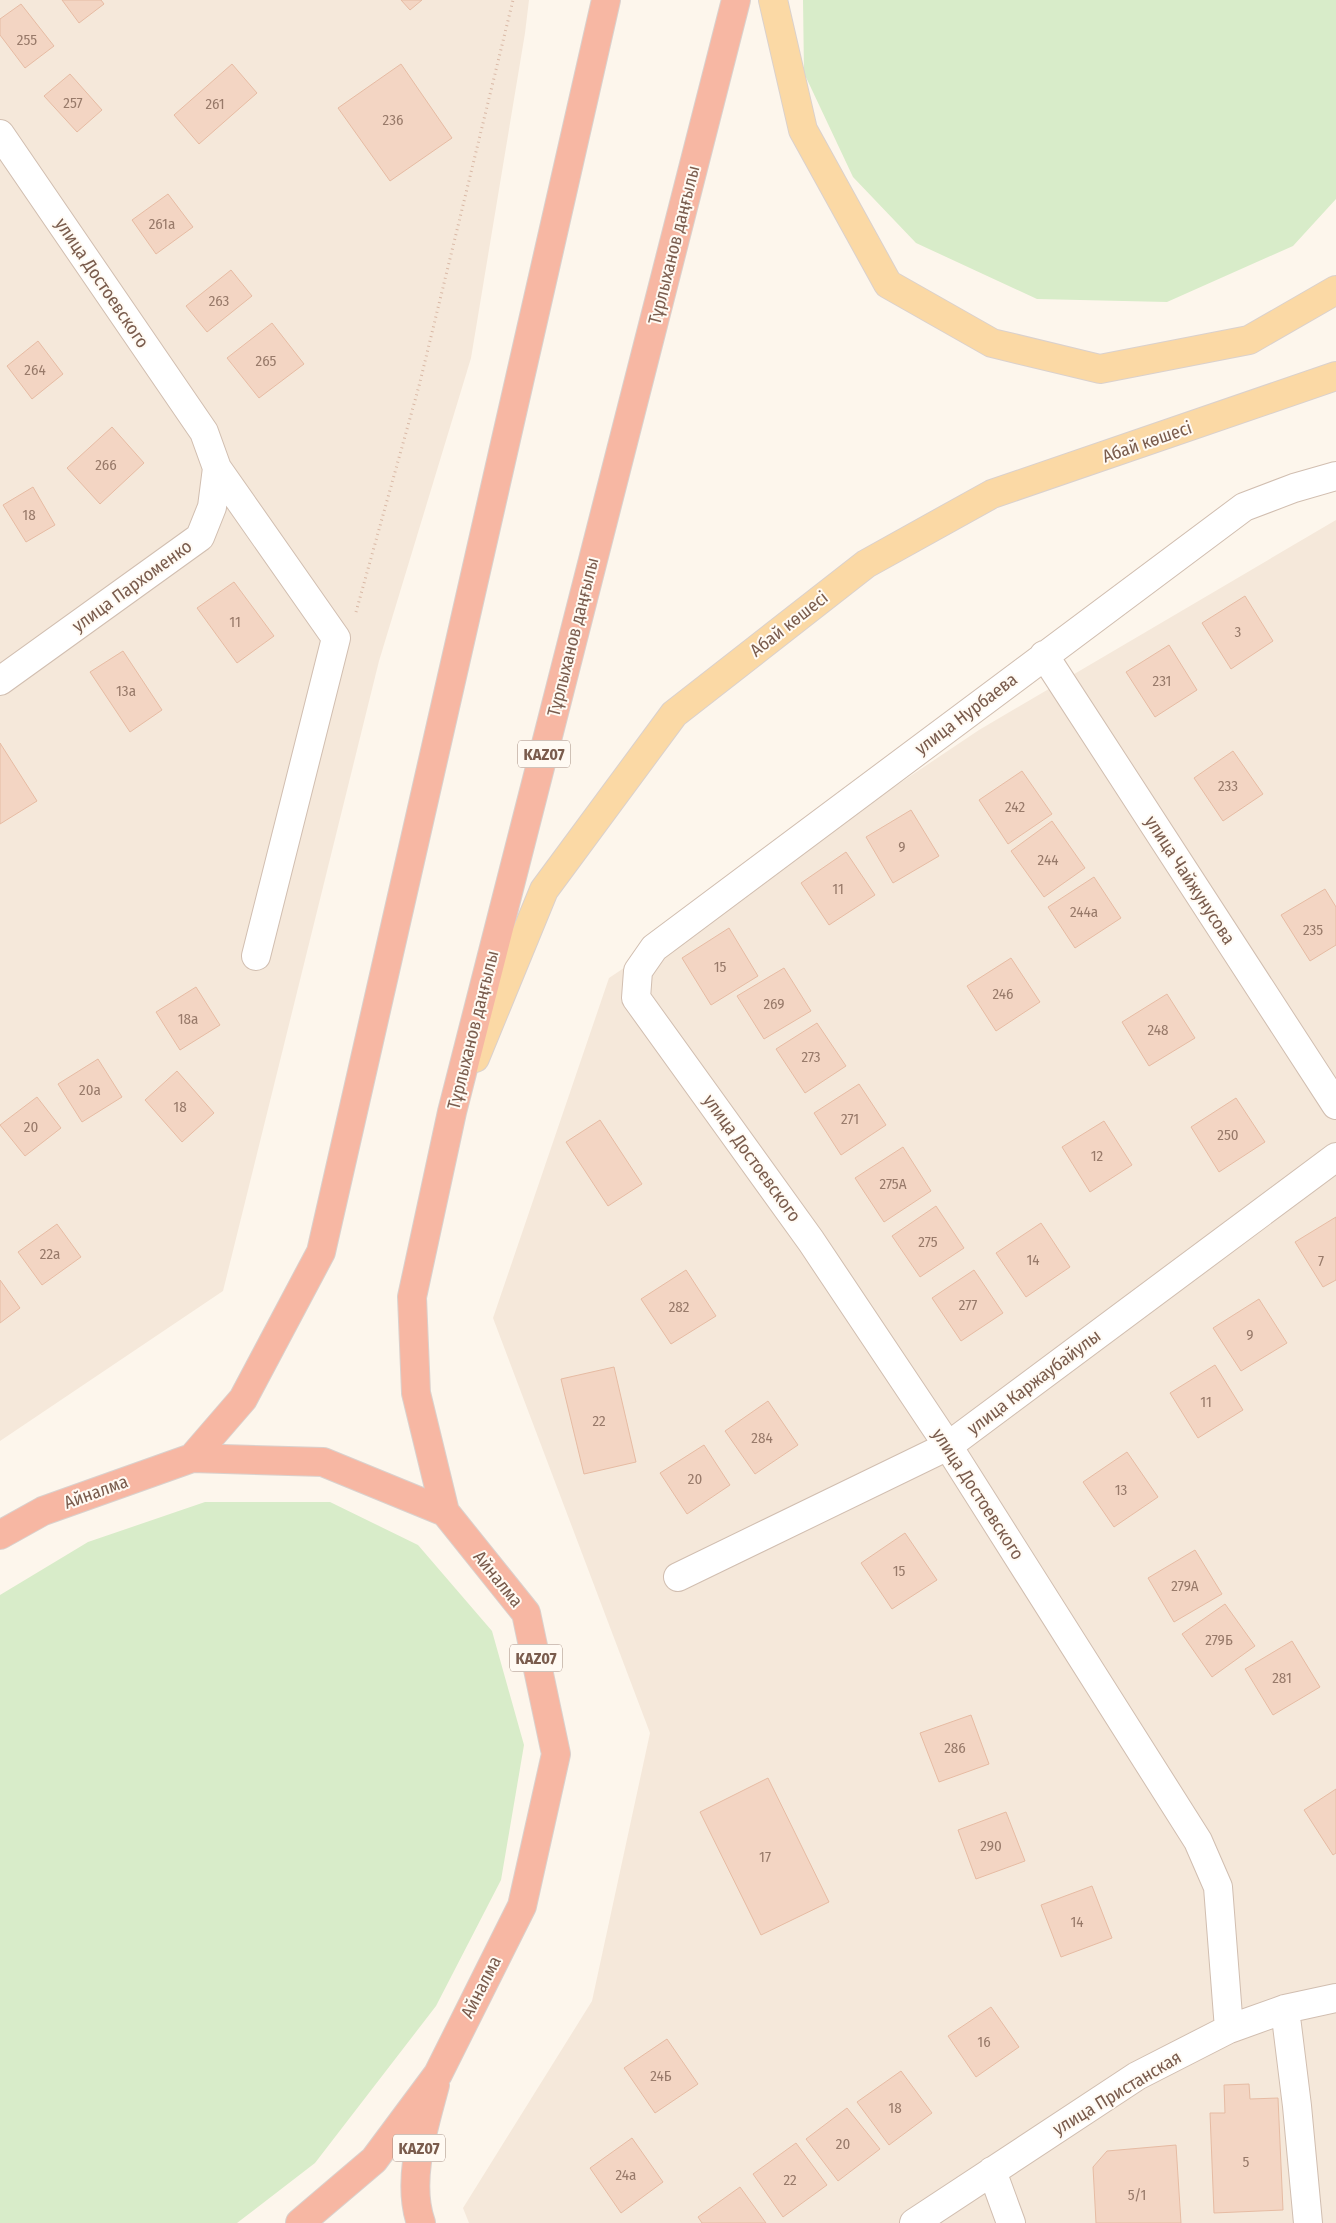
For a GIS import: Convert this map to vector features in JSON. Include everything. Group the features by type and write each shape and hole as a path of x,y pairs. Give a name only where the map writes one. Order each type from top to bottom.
{"highway":[{"name":"Тұрлыханов даңғылы","path":"445,1512 416,1393 412,1297 452,1112 736,0"},
{"name":"KAZ07","path":"192,1458 243,1399 321,1252 605,2"},
{"name":"Айналма","path":"0,1535 43,1511 192,1458 323,1462 445,1512 526,1614 556,1754 522,1906 438,2074 374,2160 300,2223"},
{"name":"KAZ07","path":"421,2223 416,2211 416,2159 438,2074"}],"main road":[{"path":"773,0 803,130 888,284 992,343 1100,369 1249,340 1336,290"},
{"name":"Абай көшесі","path":"452,1112 544,890 674,714 866,564 992,494 1336,376"}],"street":[{"name":"улица Достоевского","path":"0,134 204,432"},
{"name":"улица Пархоменко","path":"0,681 200,537 212,507 216,468 204,432"},
{"path":"216,468 336,638 256,956"},
{"name":"улица Нурбаева","path":"636,998 638,971 654,948 1044,655 1244,507 1294,488 1336,476"},
{"name":"улица Чайжунусова","path":"1044,655 1336,1105"},
{"name":"улица Достоевского","path":"636,998 812,1242 948,1446 1198,1841 1218,1887 1228,2029"},
{"name":"улица Каржаубайулы","path":"678,1577 948,1446 1336,1157"},
{"path":"0,1520 43,1511"},
{"name":"улица Пристанская","path":"914,2223 1137,2076 1228,2029 1285,2009 1336,1998"},
{"path":"1285,2009 1308,2223"},
{"path":"992,2171 1011,2223"}],"path":[{"path":"336,638 357,610 360,601 419,386 513,0"}],"shaded area":[{"path":"0,0 529,0 471,358 379,661 223,1291 0,1441"},
{"path":"1336,520 1336,2223 469,2223 463,2208 592,2001 650,1733 493,1318 609,978 979,730"}],"green space":[{"path":"803,0 1336,0 1336,199 1293,246 1167,302 1037,299 916,243 853,177 804,73"},
{"path":"205,1502 330,1502 418,1545 492,1631 524,1745 501,1880 436,2006 315,2163 237,2223 0,2223 0,1595 88,1542"}],"building":[{"path":"62,0 101,0 104,4 79,23"},
{"path":"401,0 422,0 410,10"},
{"path":"21,4 54,46 25,68 0,35 0,19"},
{"path":"232,64 257,93 199,144 174,115"},
{"path":"401,64 452,138 390,181 338,108"},
{"path":"70,74 102,110 77,132 44,96"},
{"path":"168,194 193,227 156,254 132,220"},
{"path":"231,270 252,296 207,332 186,306"},
{"path":"272,323 304,364 259,398 227,358"},
{"path":"38,341 63,374 32,399 7,366"},
{"path":"112,427 144,463 100,504 67,468"},
{"path":"33,487 55,525 26,542 3,505"},
{"path":"234,582 274,636 237,663 197,608"},
{"path":"1245,596 1273,641 1231,669 1202,623"},
{"path":"1169,645 1197,690 1155,717 1126,672"},
{"path":"123,651 162,710 130,732 90,672"},
{"path":"0,743 37,801 0,824"},
{"path":"1233,751 1263,794 1223,821 1194,778"},
{"path":"1022,771 1052,814 1008,844 979,800"},
{"path":"911,810 939,856 893,883 866,837"},
{"path":"1052,821 1085,868 1044,897 1011,851"},
{"path":"846,852 875,895 829,925 801,883"},
{"path":"1094,877 1121,918 1075,948 1048,907"},
{"path":"1325,889 1336,907 1336,945 1310,961 1281,915"},
{"path":"729,928 758,976 711,1005 682,958"},
{"path":"1011,958 1040,1002 996,1031 967,986"},
{"path":"784,968 811,1011 764,1039 737,996"},
{"path":"196,987 220,1025 180,1050 156,1012"},
{"path":"1167,994 1195,1038 1149,1066 1122,1022"},
{"path":"817,1023 846,1066 805,1093 776,1049"},
{"path":"98,1059 122,1097 82,1122 58,1084"},
{"path":"177,1071 214,1113 182,1142 145,1100"},
{"path":"859,1084 886,1125 841,1155 814,1113"},
{"path":"37,1097 61,1128 25,1156 0,1125"},
{"path":"1236,1098 1265,1142 1219,1172 1191,1127"},
{"path":"600,1120 642,1184 608,1206 566,1142"},
{"path":"1104,1121 1132,1165 1090,1192 1062,1147"},
{"path":"903,1147 931,1191 884,1222 855,1178"},
{"path":"936,1206 964,1248 920,1277 892,1236"},
{"path":"1336,1217 1336,1280 1323,1287 1295,1242"},
{"path":"1041,1223 1070,1267 1026,1297 996,1253"},
{"path":"57,1224 81,1257 42,1285 18,1252"},
{"path":"686,1270 716,1316 671,1344 641,1299"},
{"path":"974,1270 1003,1313 961,1341 932,1298"},
{"path":"0,1280 20,1308 0,1323"},
{"path":"1259,1299 1287,1343 1241,1371 1213,1328"},
{"path":"1215,1365 1243,1410 1198,1438 1170,1393"},
{"path":"614,1367 636,1462 584,1474 561,1379"},
{"path":"768,1401 798,1445 755,1474 725,1431"},
{"path":"704,1445 730,1485 687,1514 660,1473"},
{"path":"1127,1452 1158,1497 1114,1527 1083,1482"},
{"path":"905,1533 937,1580 892,1609 861,1563"},
{"path":"1195,1550 1222,1594 1174,1622 1148,1578"},
{"path":"1225,1604 1255,1646 1212,1677 1182,1634"},
{"path":"1292,1641 1320,1687 1273,1715 1245,1669"},
{"path":"971,1715 989,1764 939,1782 920,1733"},
{"path":"768,1778 829,1902 761,1935 700,1812"},
{"path":"1336,1789 1336,1853 1333,1855 1304,1810"},
{"path":"1006,1812 1025,1861 976,1879 958,1830"},
{"path":"1092,1886 1112,1938 1061,1957 1041,1905"},
{"path":"991,2007 1019,2047 976,2077 948,2036"},
{"path":"667,2039 698,2084 655,2113 624,2068"},
{"path":"901,2071 932,2113 889,2145 857,2102"},
{"path":"1249,2084 1250,2099 1278,2098 1283,2210 1214,2213 1210,2113 1225,2113 1224,2085"},
{"path":"847,2108 880,2149 838,2181 806,2139"},
{"path":"632,2138 663,2182 621,2213 590,2168"},
{"path":"796,2143 827,2185 783,2217 753,2174"},
{"path":"1176,2145 1181,2223 1096,2223 1093,2167 1107,2151"},
{"path":"740,2187 766,2223 702,2223 698,2217"}]}
